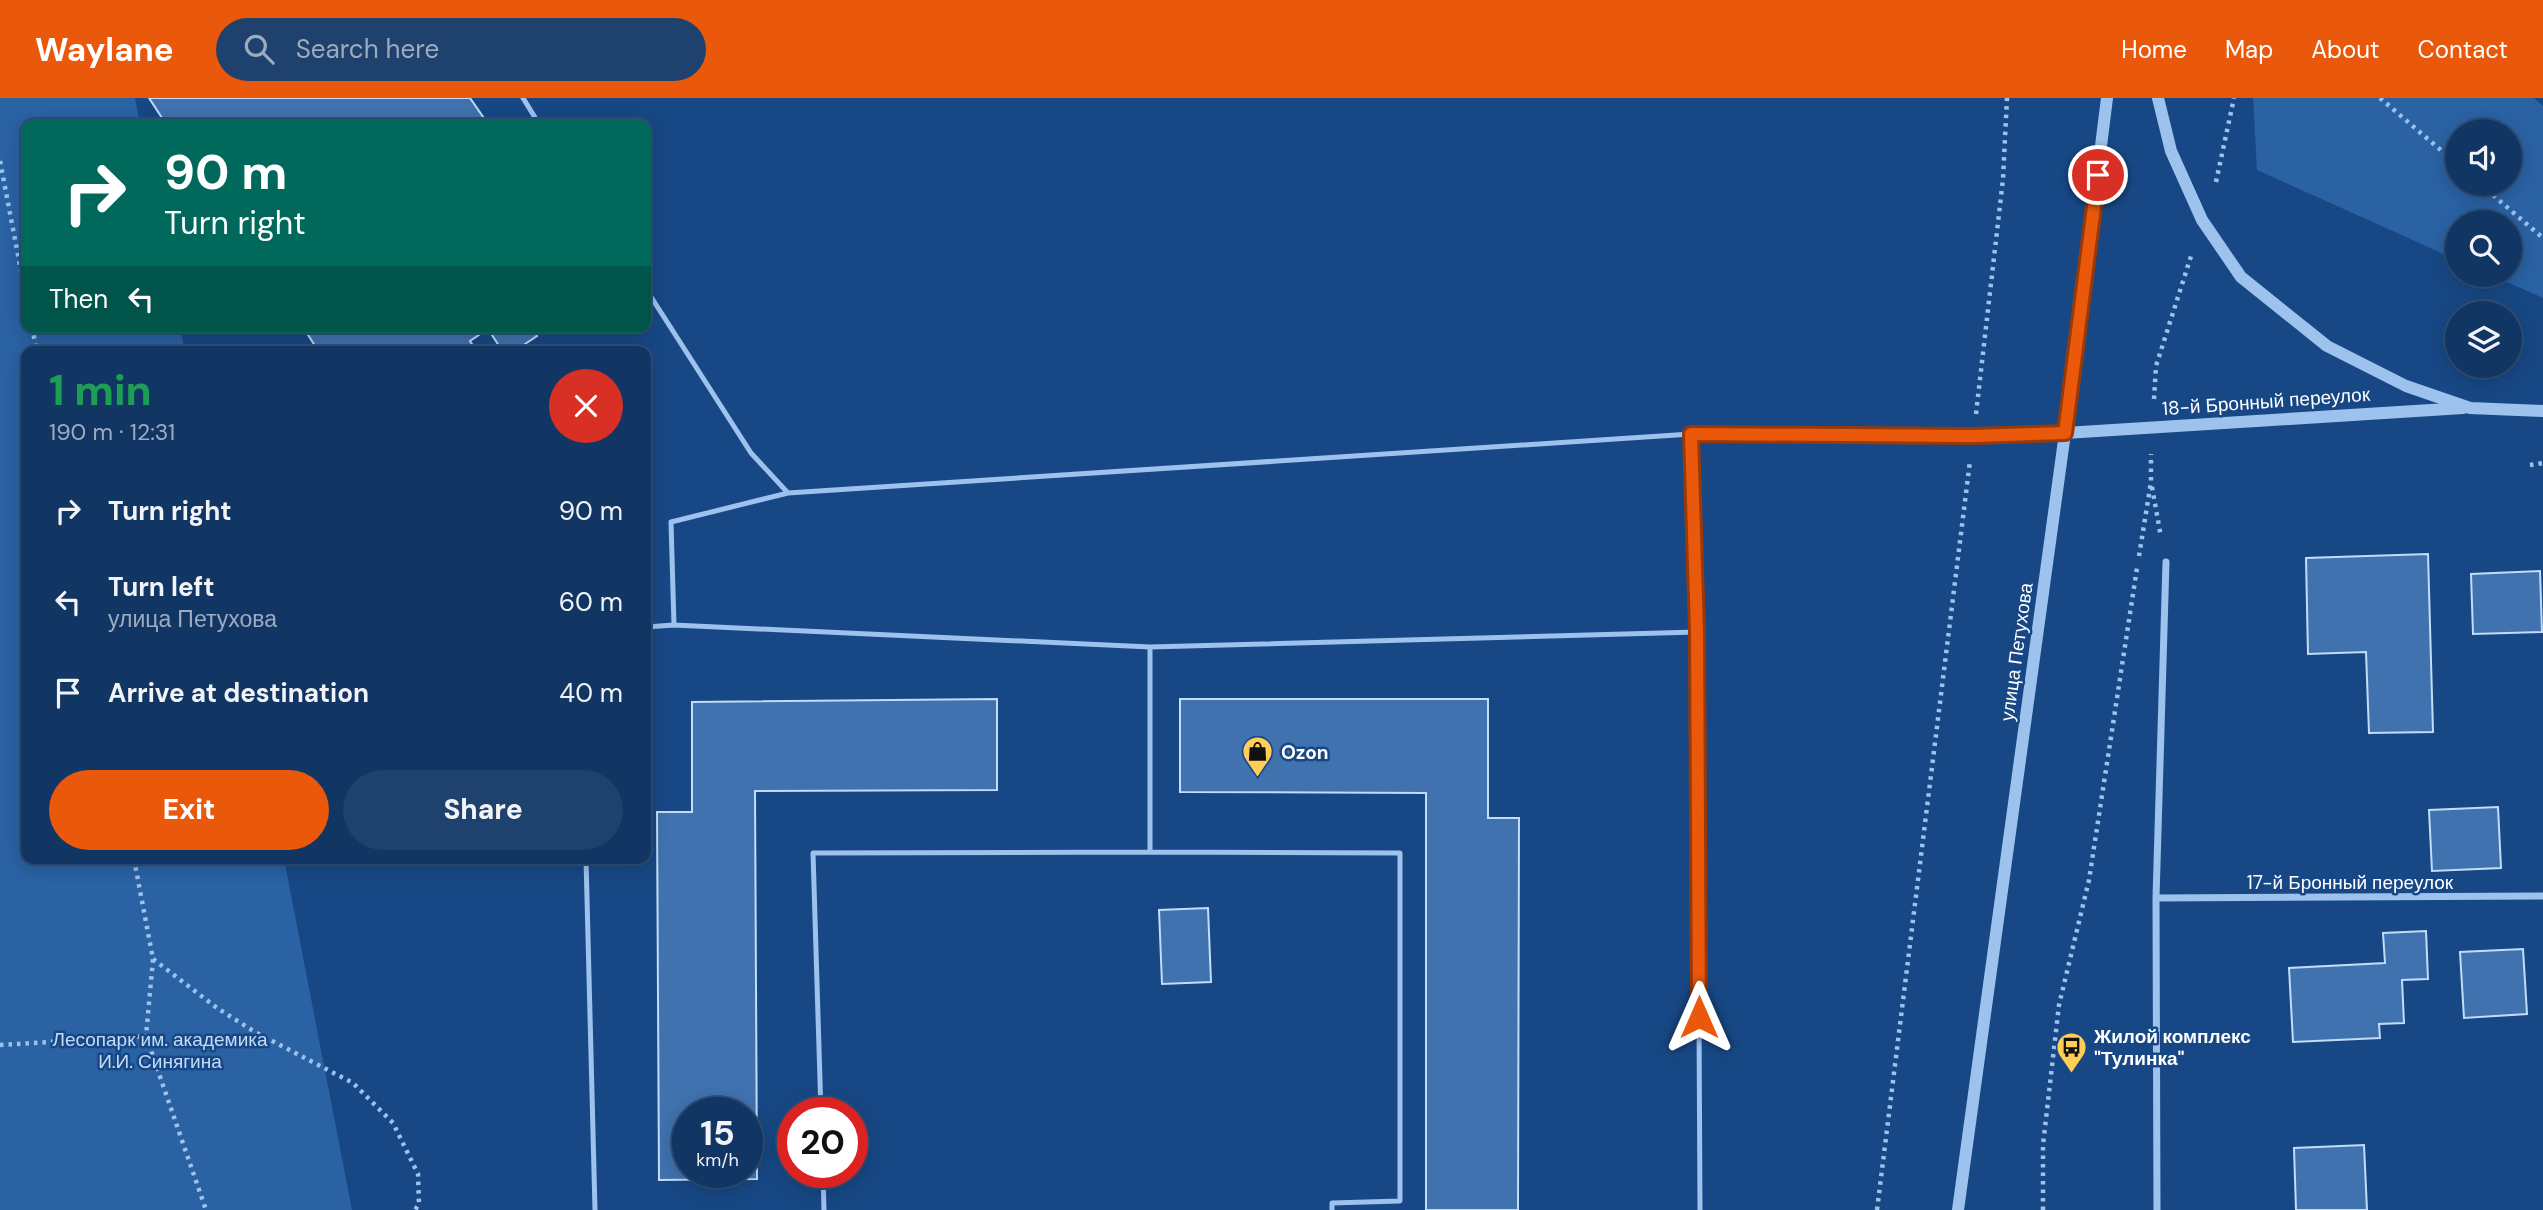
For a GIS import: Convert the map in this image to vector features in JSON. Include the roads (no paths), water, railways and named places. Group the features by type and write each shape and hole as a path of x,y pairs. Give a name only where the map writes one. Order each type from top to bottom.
{"street":[{"name":"улица Петухова","path":"1958,1210 2065,433 2107,98"},
{"name":"18-й Бронный переулок","path":"2158,98 2171,151 2202,220 2241,277 2328,346 2406,386 2470,408"},
{"name":"18-й Бронный переулок","path":"2065,433 2470,408 2543,411"},
{"path":"2157,1210 2157,898 2166,562"},
{"name":"17-й Бронный переулок","path":"2157,898 2543,896"}],"lane":[{"path":"523,98 537,119"},
{"path":"651,297 751,453 788,493"},
{"path":"674,625 671,522 788,493 1691,434 1973,436 2065,433"},
{"path":"1691,434 1697,632 1700,1210"},
{"path":"651,627 674,625 1150,647 1697,632"},
{"path":"1150,647 1150,852"},
{"path":"821,1097 813,853 1400,853 1400,1201 1332,1203 1332,1210"},
{"path":"586,864 595,1210"},
{"path":"823,1188 824,1210"}],"place":[{"name":"Ozon","path":"1258,779"},
{"name":"Жилой комплекс \"Тулинка\"","path":"2071,1074"}],"park label":[{"name":"Лесопарк им. академика И.И. Синягина","path":"160,1050"}]}
